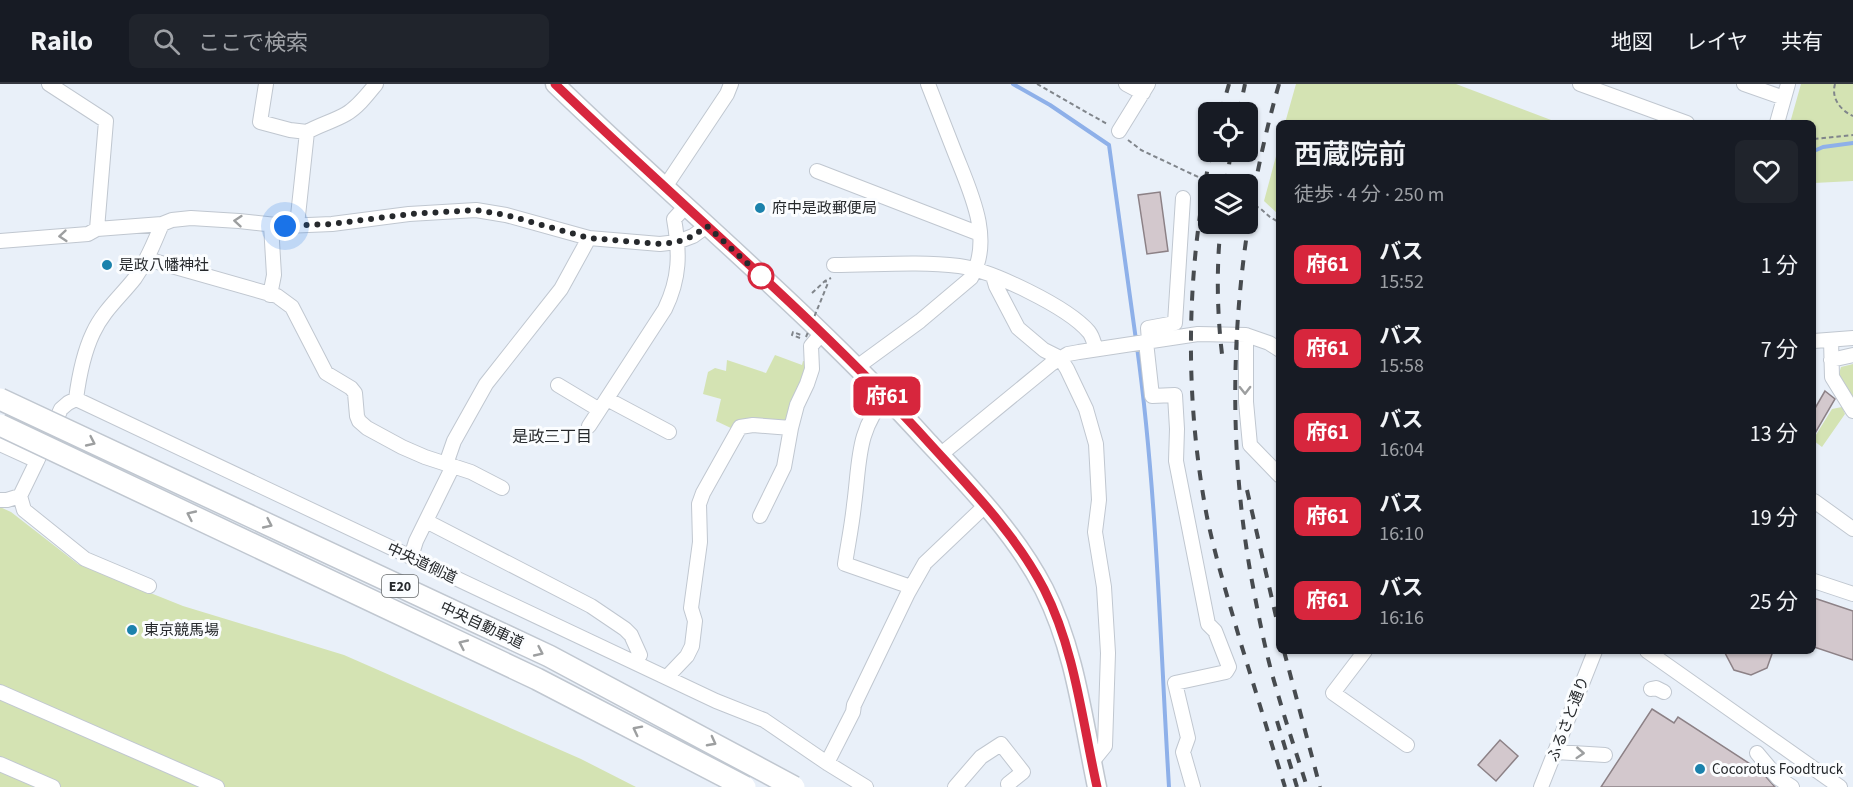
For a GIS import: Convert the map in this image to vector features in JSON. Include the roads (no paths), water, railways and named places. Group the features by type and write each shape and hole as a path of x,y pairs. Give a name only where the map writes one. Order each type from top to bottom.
{"highway":[{"name":"中央自動車道","path":"0,399 549,656 794,787"},
{"name":"中央自動車道","path":"0,425 537,679 745,787"}],"main road":[{"path":"555,84 707,226 814,336 857,367 986,506 1022,553 1044,589 1060,628 1072,667 1097,787"}],"street":[{"path":"49,84 106,121 98,229"},
{"path":"266,84 260,122 307,132 344,116 355,108 376,84"},
{"path":"665,187 727,94 731,84"},
{"path":"857,367 920,321 971,278 976,269 980,234 975,205 928,84"},
{"path":"1119,131 1146,88 1126,84"},
{"path":"1580,84 1679,120"},
{"path":"1744,84 1784,98"},
{"path":"1778,120 1788,84"},
{"path":"297,225 307,132"},
{"path":"817,171 980,234"},
{"path":"1183,198 1175,323 1148,328 1142,342 1152,396 1175,395 1176,461 1208,624 1215,631 1229,667 1226,672 1175,683 1188,738 1183,752 1193,787"},
{"path":"589,426 666,309 674,291 678,269 674,219 686,206"},
{"path":"0,241 88,234 98,229 162,224 172,220 191,218 297,225 332,224 410,214 476,210 506,215 589,238 648,244 677,242 693,236 707,226"},
{"path":"149,586 85,559 24,510 20,496 61,409 75,399 82,362 94,331 106,311 147,260 162,224"},
{"path":"270,295 274,275 271,225"},
{"path":"411,557 449,465 454,441 482,391 561,289 589,238"},
{"path":"147,260 277,296 292,307 326,373 351,388 354,393 355,411 359,421 367,428 402,447 471,472 501,488"},
{"path":"834,266 937,264 976,269 1032,293 1064,312 1091,334 1096,349"},
{"path":"993,276 1018,328 1044,350 1060,358 1067,369 1086,409 1096,444 1099,500 1095,532 1104,587 1108,653 1105,746 1092,762"},
{"path":"940,455 1060,358 1068,354 1198,334 1246,335 1276,347"},
{"path":"1246,335 1246,402 1250,445 1276,472"},
{"path":"760,516 784,467 796,405 812,369 811,346 814,336"},
{"path":"1816,341 1853,338"},
{"path":"1830,340 1832,377 1853,411"},
{"path":"1831,360 1853,355"},
{"path":"558,385 669,432"},
{"path":"886,396 875,409 863,438 845,564 911,587"},
{"name":"中央道側道","path":"75,399 716,701 764,720 826,764 866,787"},
{"path":"667,677 687,656 692,646 695,621 691,608 700,542 699,504 703,493 740,427 753,425 791,428"},
{"path":"0,444 37,461"},
{"path":"0,500 20,496"},
{"path":"1816,502 1853,529"},
{"path":"826,764 853,712 854,705 911,587 925,563 986,506"},
{"path":"426,521 591,606 631,635 640,655 636,662"},
{"path":"1816,582 1853,594"},
{"path":"1363,654 1334,693 1407,745"},
{"name":"ふるさと通り","path":"1541,787 1594,654"},
{"path":"1651,654 1840,787"},
{"path":"0,692 217,787"},
{"path":"955,787 981,758 1001,744 1023,772 1008,784"},
{"path":"1556,752 1605,755"},
{"path":"1757,753 1778,778 1792,787"},
{"path":"0,764 52,787"}],"waterway":[{"path":"1013,84 1050,105 1109,145 1136,340"},
{"path":"1816,150 1853,143"},
{"path":"1137,347 1154,512 1169,787"}],"railway":[{"path":"1224,102 1229,84"},
{"path":"1241,102 1245,84"},
{"path":"1279,84 1264,144 1243,266 1237,328 1235,390 1237,453 1242,515 1262,634 1273,678 1307,787"},
{"path":"1209,162 1197,242 1193,288 1191,334 1194,426 1207,517 1219,565 1285,787"},
{"path":"1228,174 1229,162"},
{"path":"1220,234 1218,293 1223,362"},
{"path":"1247,490 1276,617"},
{"path":"1285,654 1320,787"},
{"path":"1277,721 1297,787"}],"place":[{"name":"府中是政郵便局","path":"760,208"},
{"name":"是政八幡神社","path":"107,265"},
{"name":"東京競馬場","path":"132,630"},
{"name":"Cocorotus Foodtruck","path":"1700,769"}],"district":[{"name":"是政三丁目","path":"552,436"}]}
